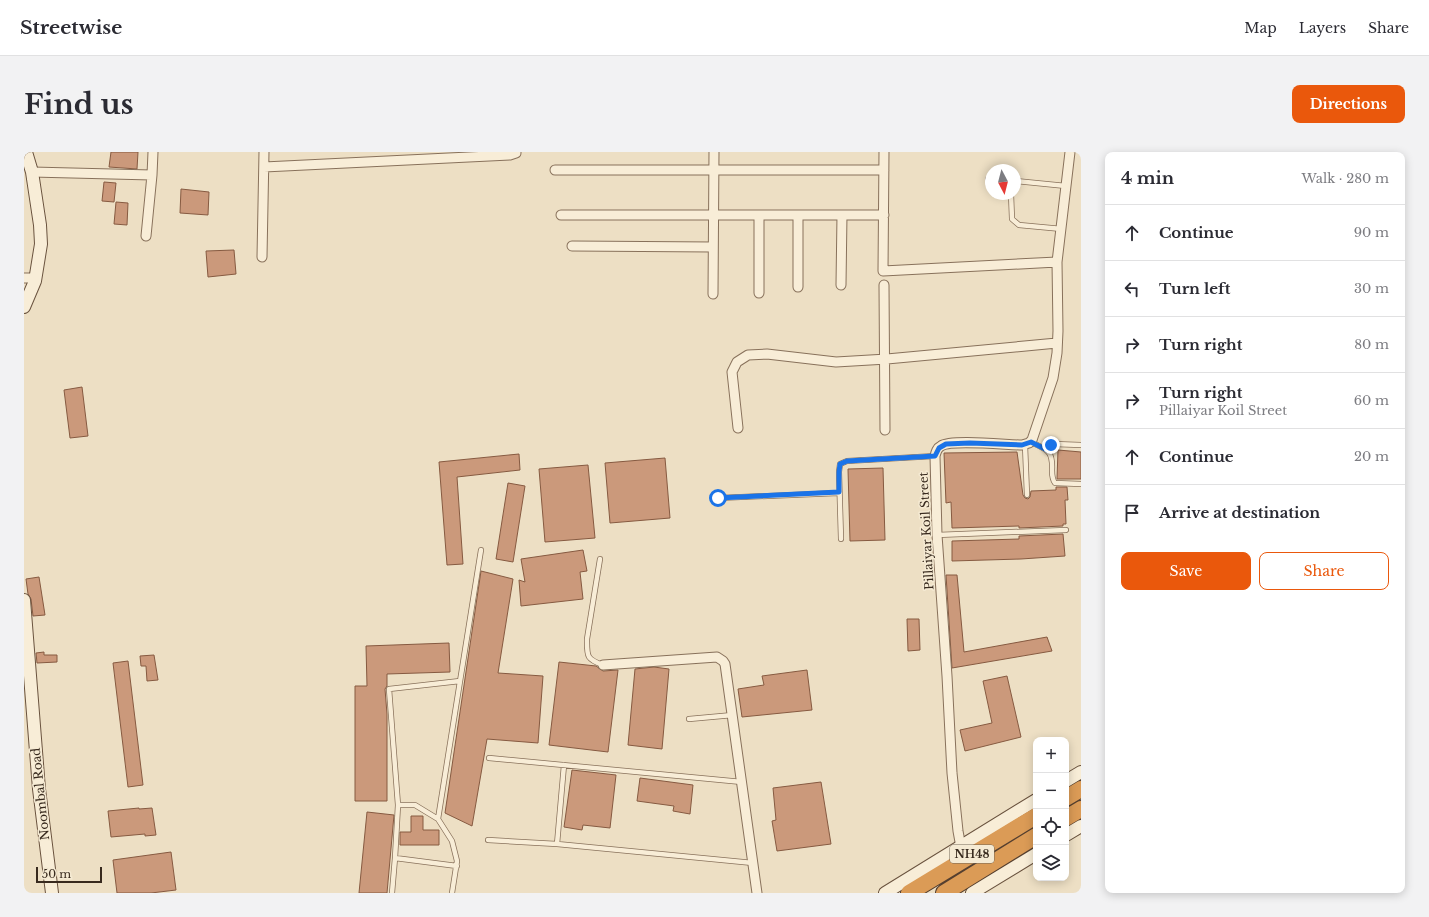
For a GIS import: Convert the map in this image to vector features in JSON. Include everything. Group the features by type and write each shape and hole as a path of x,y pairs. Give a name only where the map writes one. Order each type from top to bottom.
{"highway":[{"path":"1069,796 1081,789"},
{"path":"1069,816 1081,808"},
{"name":"NH48","path":"909,893 965,851 1033,817"},
{"name":"NH48","path":"944,893 1033,838"}],"street":[{"path":"24,307 30,278 41,244 40,225 32,172 26,152"},
{"path":"146,236 153,152"},
{"path":"262,257 264,152"},
{"path":"264,167 510,155 516,154 516,152"},
{"path":"713,294 714,152"},
{"path":"884,152 883,271 1057,262"},
{"path":"1028,443 1053,378 1058,343 1057,262 1070,152"},
{"path":"555,170 884,170"},
{"path":"32,172 152,175"},
{"path":"561,214 884,215"},
{"path":"758,215 759,293"},
{"path":"798,215 798,287"},
{"path":"841,285 842,215"},
{"path":"572,246 713,247"},
{"path":"884,285 885,430"},
{"path":"738,428 732,372 736,362 748,355 767,354 836,362 1058,343"},
{"name":"Pillaiyar Koil Street","path":"965,851 958,831 952,773 937,535 935,456 939,448 946,444 1028,443"},
{"name":"Noombal Road","path":"24,600 39,782 52,893"},
{"path":"602,665 717,657 723,661 725,664 757,893"},
{"path":"1069,779 1081,772"},
{"path":"885,893 965,851 1033,802"},
{"path":"1069,833 1081,826"},
{"path":"972,893 1033,856"}],"lane":[{"path":"1021,182 1066,186"},
{"path":"1011,200 1012,219 1019,224 1062,229"},
{"path":"1027,495 1028,443 1047,450 1052,460 1053,480 1055,483 1081,484"},
{"path":"1047,450 1054,444 1081,445"},
{"path":"841,539 839,492 840,464 847,461 935,456"},
{"path":"718,498 839,492"},
{"path":"937,535 1066,530"},
{"path":"438,819 481,550"},
{"path":"600,559 587,639 587,650 589,658 592,662 602,665"},
{"path":"392,893 398,806 389,689 460,681"},
{"path":"689,719 732,715"},
{"path":"489,758 742,782"},
{"path":"557,844 564,765"},
{"path":"398,806 416,805 438,819 452,841 458,861 452,893"},
{"path":"488,840 557,844 753,863"},
{"path":"395,858 456,866"}],"building":[{"path":"111,152 138,152 137,169 109,167"},
{"path":"104,182 116,183 114,202 102,201"},
{"path":"181,189 209,192 208,215 180,213"},
{"path":"116,202 128,203 127,225 114,224"},
{"path":"234,250 236,274 208,277 206,251"},
{"path":"82,387 88,436 70,438 64,390"},
{"path":"1058,450 1081,452 1081,479 1057,479"},
{"path":"1017,452 1023,495 1025,498 1028,499 1030,497 1031,491 1056,490 1056,487 1067,487 1068,500 1065,500 1066,524 1063,524 1063,526 1019,528 1019,526 952,528 951,502 946,503 944,453"},
{"path":"519,454 520,470 457,477 463,564 447,565 439,462"},
{"path":"665,458 670,518 610,523 605,463"},
{"path":"588,465 595,538 545,542 539,469"},
{"path":"883,468 885,540 850,541 848,469"},
{"path":"508,483 525,486 513,562 496,559"},
{"path":"1063,534 1065,556 952,561 952,541 1019,539 1019,536"},
{"path":"583,550 587,571 580,572 583,599 521,606 519,580 525,582 521,559"},
{"path":"481,571 513,579 498,673 543,676 538,743 487,739 472,826 445,813"},
{"path":"946,575 957,575 964,652 1047,637 1052,651 952,668"},
{"path":"39,577 45,615 33,616 26,579"},
{"path":"907,619 919,619 920,650 908,651"},
{"path":"449,643 450,672 387,674 387,686 385,689 387,714 387,801 355,801 355,686 367,686 366,646"},
{"path":"44,652 44,655 57,655 57,662 37,663 36,653"},
{"path":"154,655 158,680 147,681 146,666 141,666 140,656"},
{"path":"128,661 143,785 128,787 113,663"},
{"path":"559,662 596,666 603,671 618,670 608,752 549,745"},
{"path":"654,667 669,669 662,749 628,745 635,669"},
{"path":"807,670 812,710 742,717 738,689 764,685 762,676"},
{"path":"1007,676 1021,737 965,751 960,730 992,723 983,681"},
{"path":"572,770 616,775 610,828 583,825 582,830 564,827"},
{"path":"640,778 693,785 690,814 673,811 674,806 637,801"},
{"path":"821,782 831,844 777,851 772,821 776,820 773,788"},
{"path":"152,808 156,835 145,836 145,834 111,837 108,811"},
{"path":"367,812 394,815 387,893 359,893"},
{"path":"411,816 423,816 423,830 439,830 439,845 400,845 400,832 411,832"},
{"path":"171,852 176,890 151,893 117,893 113,860"}],"route":[{"path":"718,498 839,492 840,464 847,461 935,456 939,448 946,444 970,443 1022,445 1031,442 1047,450 1051,445"}]}
